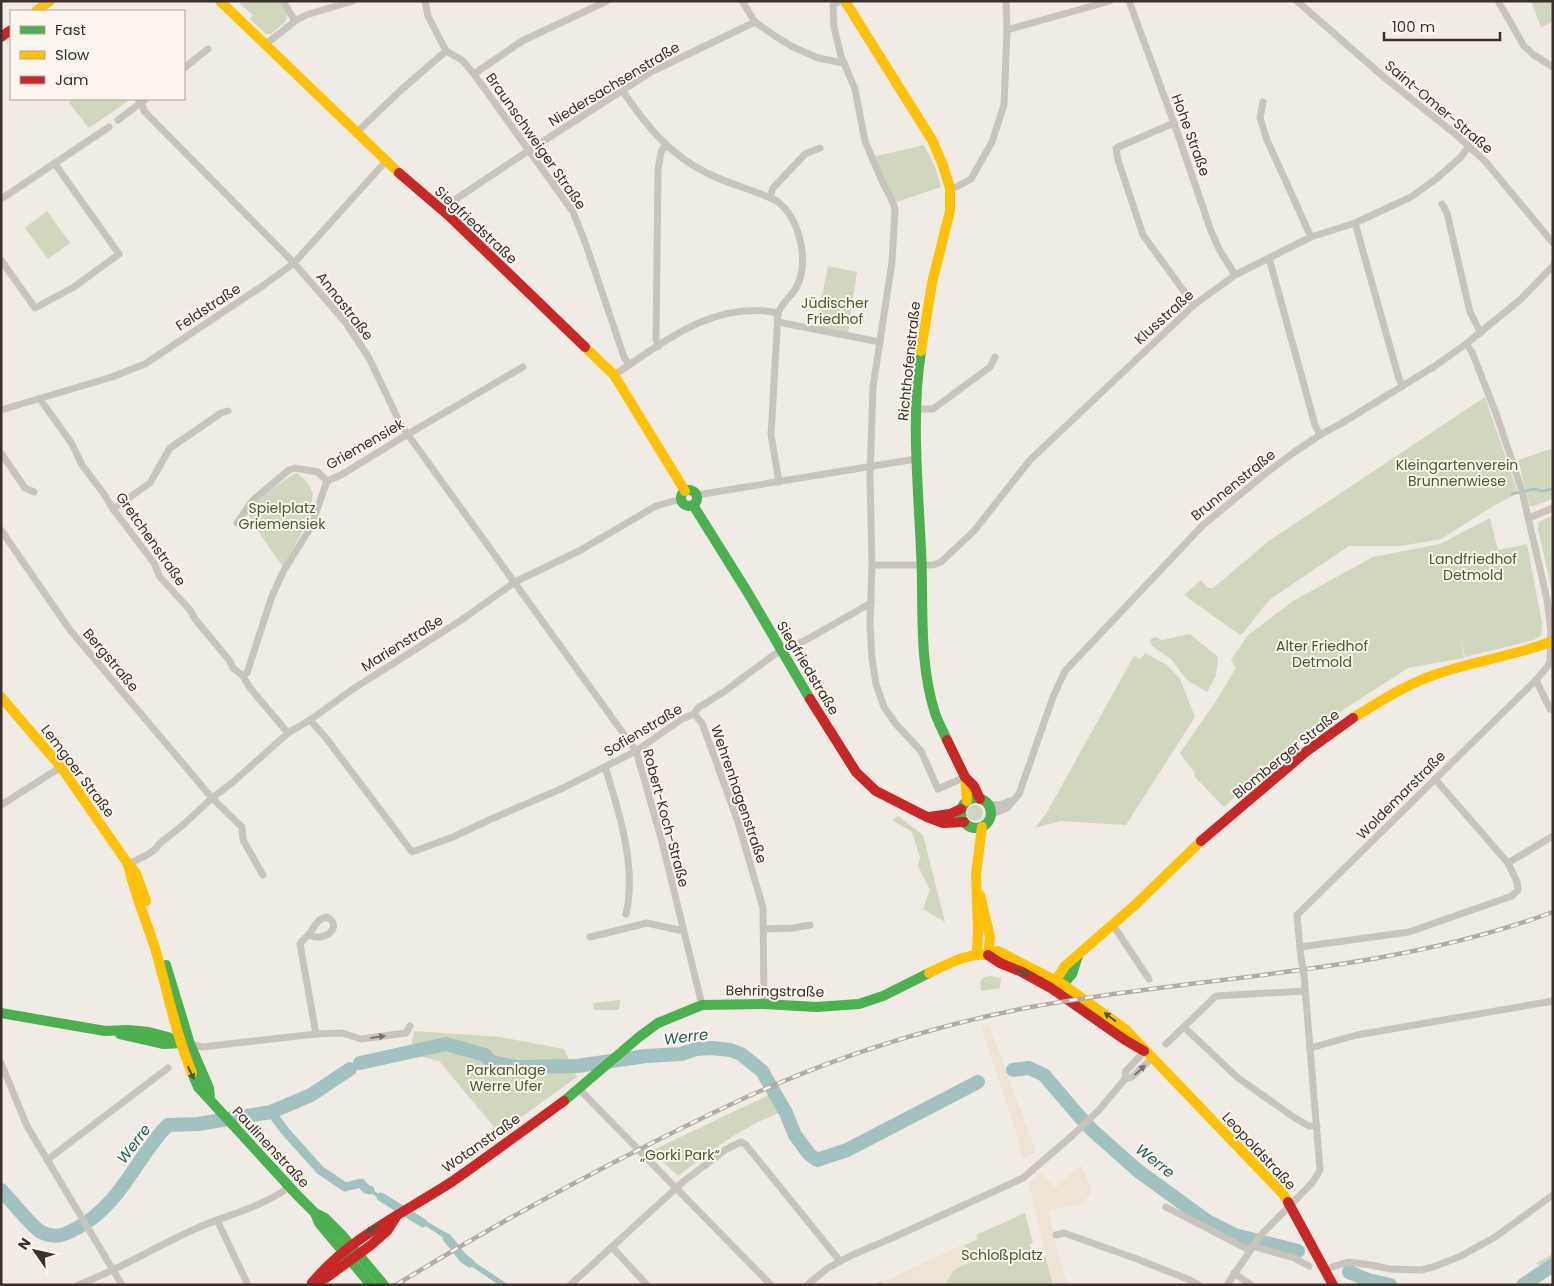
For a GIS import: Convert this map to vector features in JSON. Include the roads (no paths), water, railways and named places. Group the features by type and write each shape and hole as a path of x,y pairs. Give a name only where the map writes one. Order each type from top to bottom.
{"street":[{"path":"37,10 50,1"},
{"name":"Siegfriedstraße","path":"220,1 614,375 683,495"},
{"path":"283,1 295,21"},
{"path":"265,45 295,21 306,15 353,1"},
{"name":"Braunschweiger Straße","path":"425,1 428,16 446,51 462,60 474,74 573,212 624,357 629,365"},
{"path":"474,74 522,41 608,1"},
{"path":"742,1 755,22 794,47 818,58 844,63"},
{"path":"839,1 833,5 834,27 844,63 855,88 865,140 895,209 892,262 874,387 870,476 872,658 876,684 884,707 895,723 921,751 938,789 965,777"},
{"name":"Richthofenstraße","path":"845,1 885,62 932,140 940,156 950,188 950,211 932,283 920,361 916,409 916,459 922,565 924,662 935,714 965,777 974,786 984,802"},
{"path":"950,188 971,179 992,142 1004,105 1007,30 1006,1"},
{"path":"1007,30 1110,1"},
{"name":"Hohe Straße","path":"1128,1 1174,123 1218,249 1236,275"},
{"name":"Saint-Omer-Straße","path":"1297,1 1385,78 1454,133 1485,161 1553,243"},
{"path":"1498,1 1524,46 1553,67"},
{"name":"Niedersachsenstraße","path":"441,209 622,90 678,58 755,22"},
{"path":"185,67 208,49"},
{"path":"357,132 446,51"},
{"path":"622,90 665,146 707,174 770,197 784,206 790,214 800,238 802,256 798,285 778,313 771,435 780,482"},
{"path":"118,120 142,100"},
{"name":"Annastraße","path":"142,100 144,111 294,263 346,323 369,358 401,425 515,582"},
{"path":"1263,102 1260,118 1311,237"},
{"path":"1174,123 1116,148 1118,160 1143,235 1194,305"},
{"path":"1,200 109,127"},
{"path":"659,346 656,340 658,170 660,152 665,146"},
{"name":"Klusstraße","path":"872,565 933,565 941,562 974,531 1030,460 1194,305 1236,275 1269,258 1311,237 1355,223 1411,196 1436,180 1469,146"},
{"path":"770,197 773,188 805,154 820,148"},
{"name":"Feldstraße","path":"1,410 112,378 145,364 294,263 387,160"},
{"path":"1,260 35,308 74,287 120,254 55,164"},
{"path":"1442,204 1447,213 1470,312 1481,333"},
{"path":"1355,223 1399,379 1403,386"},
{"path":"1269,258 1315,425 1320,435"},
{"name":"Brunnenstraße","path":"990,815 1003,811 1021,791 1053,698 1065,671 1203,525 1273,468 1320,435 1403,386 1481,333 1521,298 1553,266"},
{"path":"614,375 692,325 710,318 730,312 778,313"},
{"path":"778,322 880,342"},
{"name":"Woldemarstraße","path":"1227,1285 1260,1236 1312,1183 1320,1170 1304,975 1297,914 1536,680 1548,666 1551,642 1547,599 1529,518 1490,398 1472,352 1466,344"},
{"path":"916,409 933,409 990,367 995,357"},
{"name":"Griemensiek","path":"243,676 247,674 272,596 284,570 311,527 327,480 341,475 523,367"},
{"name":"Gretchenstraße","path":"40,399 72,444 82,465 154,563 160,577 190,610 195,619 229,660 233,668 243,676 250,688 288,733"},
{"path":"113,509 150,483 170,448 221,413 228,411"},
{"path":"1,453 25,488 34,492"},
{"path":"683,495 692,490 695,500 780,482 916,459"},
{"path":"237,522 254,500 289,470 295,468 318,472 327,480"},
{"name":"Marienstraße","path":"128,864 152,853 158,848 159,844 288,733 310,720 353,688 460,621 515,582 579,551 656,506 683,495"},
{"name":"Siegfriedstraße","path":"695,500 782,652 850,764 860,777 876,790 927,817 943,823 966,824"},
{"path":"1529,518 1553,508"},
{"name":"Bergstraße","path":"1,530 70,630 212,798"},
{"name":"Robert-Koch-Straße","path":"515,582 636,751 661,838 702,1005"},
{"name":"Sofienstraße","path":"310,720 371,796 412,852 453,837 563,788 636,751 682,719 694,714 698,708 725,691 775,654 782,652 871,603"},
{"name":"Blomberger Straße","path":"1055,991 1061,982 1068,962 1078,956 1113,925 1204,838 1307,752 1361,713 1386,698 1433,675 1472,663 1527,651 1551,642"},
{"path":"1536,680 1550,709 1553,710"},
{"name":"Lemgoer Straße","path":"1,697 61,767 128,864 131,880 186,1044"},
{"name":"Wehrenhagenstraße","path":"694,714 702,723 738,822 762,908 764,930 764,1004"},
{"path":"1,805 61,767"},
{"path":"604,768 619,812 625,844 629,874 626,914"},
{"name":"Richthofenstraße","path":"964,805 965,777"},
{"path":"1300,947 1409,932 1512,896 1518,890 1517,882 1508,863 1435,779"},
{"path":"212,798 242,827 243,840 263,875"},
{"path":"927,817 950,814 971,799 999,804 1015,799"},
{"path":"966,824 975,828 982,827 988,822 990,815 984,802"},
{"path":"964,805 961,814 977,856"},
{"path":"976,954 979,939 976,888 977,856 982,827"},
{"path":"1508,863 1553,836"},
{"path":"976,888 990,938 988,955"},
{"path":"590,937 647,923 683,931"},
{"path":"764,930 810,925"},
{"path":"1113,925 1149,979"},
{"path":"309,935 300,944 300,953 316,1034"},
{"name":"Behringstraße","path":"579,1089 658,1023 702,1005 764,1004 816,1006 859,1004 883,996 946,964 976,954 988,955 998,951 1061,982"},
{"name":"Leopoldstraße","path":"988,955 994,962 1021,971 1055,991 1100,1022 1127,1044 1148,1054"},
{"name":"Leopoldstraße","path":"1061,982 1134,1036 1148,1054 1282,1194 1290,1205 1333,1285"},
{"path":"1166,1044 1216,996 1305,991"},
{"path":"1310,1048 1357,1034 1553,1001"},
{"path":"1,1013 115,1032 126,1037 164,1044 206,1046 316,1034 342,1033 361,1039 406,1033 410,1026"},
{"path":"1184,1027 1238,1078 1295,1118 1309,1126 1317,1126"},
{"name":"Paulinenstraße","path":"186,1044 187,1065 202,1093 210,1099 225,1118 315,1213 319,1223 347,1248 371,1285"},
{"path":"807,1285 840,1261 1023,1178 1080,1129 1125,1079 1132,1077 1148,1054"},
{"path":"1,1063 26,1126 122,1285"},
{"path":"47,1160 168,1068"},
{"path":"579,1089 771,1285"},
{"name":"Wotanstraße","path":"310,1284 320,1272 347,1248 383,1222 401,1213 504,1144 579,1089"},
{"path":"570,1285 676,1188 738,1142 743,1142 840,1261"},
{"path":"78,1285 105,1275 195,1229 264,1202 289,1187"},
{"path":"1326,1270 1348,1262 1372,1264 1390,1269 1421,1270 1433,1267 1461,1256 1495,1237 1553,1195"},
{"path":"1166,1207 1252,1247 1294,1258 1309,1266"},
{"name":"Wotanstraße","path":"310,1284 326,1278 354,1258 387,1231 401,1213"},
{"path":"217,1220 248,1285"},
{"path":"1056,1235 1064,1234 1128,1256 1199,1285"},
{"path":"612,1247 647,1285"},
{"name":"Paulinenstraße","path":"354,1258 384,1285"},
{"path":"1234,1273 1250,1285"}],"water":[{"path":"361,1181 384,1198 394,1202 388,1205 360,1185"},
{"path":"416,1215 450,1235 458,1244 453,1247 444,1238 413,1217"},
{"path":"466,1254 467,1257 509,1285 499,1285 462,1260 461,1257"}],"waterway":[{"path":"1512,494 1534,489 1542,491 1553,489"},
{"name":"Werre","path":"360,1063 446,1044 485,1055 491,1062 517,1067 577,1066 646,1056 681,1054 696,1049 730,1050 741,1054 762,1071 786,1113 795,1135 809,1154 817,1160 847,1150 978,1082"},
{"name":"Werre","path":"1013,1070 1029,1068 1044,1075 1092,1130 1137,1170 1207,1221 1235,1235 1298,1251"},
{"name":"Werre","path":"1,1190 41,1232 55,1236 64,1234 88,1221 107,1205 168,1125 198,1124 271,1112 311,1095 350,1069"},
{"path":"271,1112 285,1131 320,1170 345,1187 361,1183 366,1189 370,1190"},
{"path":"381,1197 423,1223"},
{"path":"447,1238 463,1258 470,1263"},
{"name":"Werre","path":"1523,1285 1553,1265"},
{"name":"Werre","path":"1349,1272 1368,1280 1390,1285"}],"railway":[{"path":"396,1285 518,1213 676,1131 772,1086 865,1050 961,1022 1026,1008 1092,997 1292,971 1424,949 1489,933 1553,912"}],"park label":[{"name":"Jüdischer Friedhof","path":"835,312"},
{"name":"Kleingartenverein Brunnenwiese","path":"1457,474"},
{"name":"Spielplatz Griemensiek","path":"282,516"},
{"name":"Landfriedhof Detmold","path":"1473,568"},
{"name":"Alter Friedhof Detmold","path":"1322,654"},
{"name":"Parkanlage Werre Ufer","path":"506,1078"},
{"name":"„Gorki Park“","path":"680,1155"},
{"name":"Schloßplatz","path":"1002,1255"}]}
